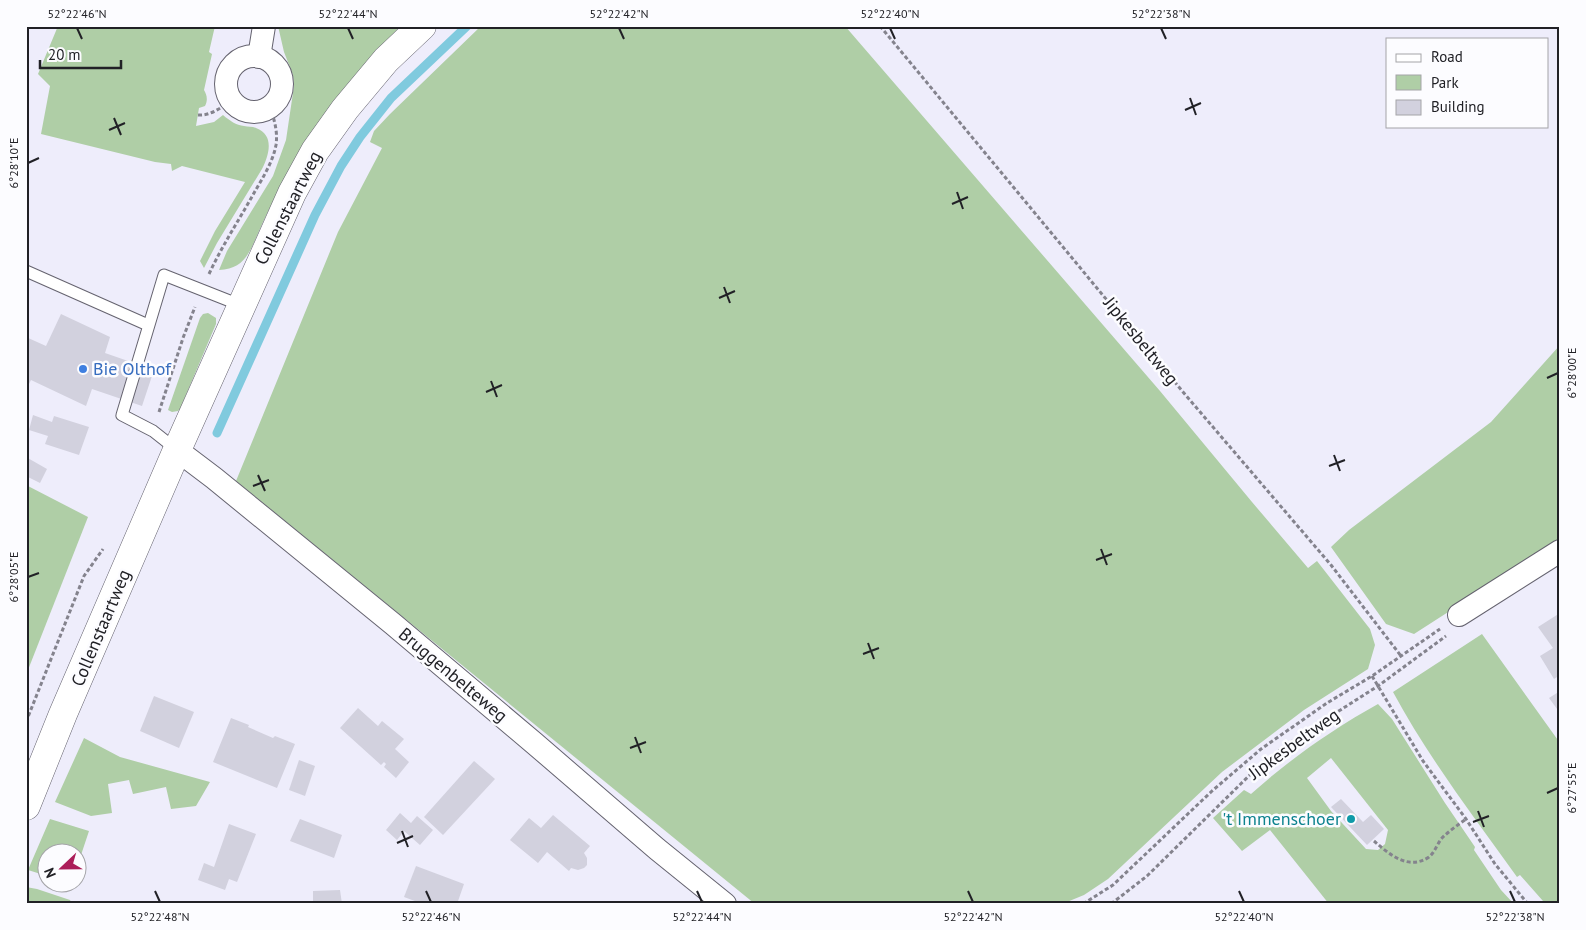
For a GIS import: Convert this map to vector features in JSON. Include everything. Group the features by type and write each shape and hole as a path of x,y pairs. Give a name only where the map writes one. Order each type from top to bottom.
{"main road":[{"name":"Collenstaartweg","path":"26,806 63,714 284,208 315,151 345,109 386,60 422,26"}],"street":[{"path":"259,57 264,26"},
{"path":"252,57 259,57 266,59 277,68 282,82 280,96 270,107 250,112 243,110 232,101 227,87 229,73 238,62 252,57"},
{"name":"Bruggenbelteweg","path":"178,450 393,624 656,849 725,904"},
{"path":"1459,615 1560,551"}],"lane":[{"path":"26,271 148,325"},
{"path":"178,450 153,431 122,415 164,276 240,306"}],"path":[{"name":"Jipkesbeltweg","path":"880,26 1183,392 1331,565 1401,656"},
{"path":"198,115 212,112 232,101"},
{"name":"Collenstaartweg","path":"153,431 183,338 202,290 221,249 271,160 276,145 276,134 270,107"},
{"name":"Collenstaartweg","path":"26,722 84,576 104,548"},
{"name":"Jipkesbeltweg","path":"1084,904 1112,885 1212,791 1255,754 1327,703 1372,676 1459,615"},
{"name":"Jipkesbeltweg","path":"1111,904 1140,883 1261,764 1295,739 1378,686 1454,630 1459,615"},
{"path":"1372,676 1423,761 1466,819 1495,864 1528,904"},
{"path":"1374,841 1398,859 1407,862 1420,862 1430,856 1442,838 1466,819"}],"green space":[{"path":"58,26 215,26 209,52 212,54 204,90 207,102 205,106 199,108 196,126 214,122 223,115 236,124 255,127 262,131 266,135 269,146 267,158 262,169 204,268 200,261 215,231 245,182 182,166 172,171 171,164 155,162 41,134 50,86 38,74"},
{"path":"278,26 401,26 357,73 318,125 284,180 247,256 233,267 219,270 227,251 273,176 286,140 294,86 293,75 284,52"},
{"path":"481,26 845,26 1160,391 1308,568 1317,561 1370,629 1375,645 1368,669 1304,710 1222,772 1108,879 1084,895 1062,904 755,904 236,481 338,232 382,148 370,142 374,131"},
{"path":"208,313 216,318 216,324 180,409 172,412 168,410 200,318 203,314"},
{"path":"1560,345 1560,540 1414,634 1386,624 1331,547 1349,530 1491,422"},
{"path":"26,485 88,517 26,675"},
{"path":"1482,634 1560,743 1560,904 1540,904 1543,901 1520,875 1517,877 1436,763 1393,692"},
{"path":"1378,704 1392,719 1475,847 1474,850 1501,890 1514,904 1329,904 1270,830 1242,851 1213,818 1244,790 1251,794 1296,757 1328,734","holes":["1331,758 1388,830 1385,844 1378,850 1366,849 1331,811 1307,778"]},
{"path":"84,738 120,757 210,782 196,806 171,809 166,787 133,794 129,780 108,784 112,813 91,816 55,802"},
{"path":"50,819 89,831 85,842 40,842"},
{"path":"38,847 38,873 28,870"},
{"path":"26,887 70,900 72,904 26,904"}],"building":[{"path":"61,314 110,337 105,353 154,370 142,406 92,389 86,406 31,380 29,384 26,383 26,337 46,346"},
{"path":"33,415 52,422 54,416 89,427 79,455 45,444 48,436 29,430"},
{"path":"26,457 47,469 40,483 26,476"},
{"path":"1560,613 1560,675 1554,679 1540,656 1553,648 1538,627"},
{"path":"1560,691 1560,713 1549,698"},
{"path":"154,696 194,712 179,748 140,731"},
{"path":"358,708 378,726 382,721 404,739 395,749 409,762 396,778 384,767 386,764 384,762 381,765 340,728"},
{"path":"231,718 273,738 275,736 295,744 277,788 213,762"},
{"path":"299,760 315,766 305,796 289,790"},
{"path":"474,761 495,779 443,835 424,817"},
{"name":"'t Immenschoer","path":"1341,799 1363,822 1371,815 1384,829 1367,845 1331,807"},
{"path":"400,813 411,823 417,816 433,830 420,845 404,831 397,840 386,830"},
{"path":"553,815 590,846 584,853 587,858 587,865 584,868 578,870 571,868 569,871 547,852 538,863 510,840 529,818 541,828"},
{"path":"300,819 342,835 334,858 290,841"},
{"path":"229,824 256,834 237,882 229,879 225,890 198,880 204,863 214,867"},
{"path":"416,866 464,884 457,904 423,904 404,897"},
{"path":"340,890 342,904 313,904 313,891"}],"waterway":[{"path":"217,433 315,215 341,166 360,137 391,98 467,26"}],"place":[{"name":"Bie Olthof","path":"83,369"},
{"name":"'t Immenschoer","path":"1351,819"}]}
